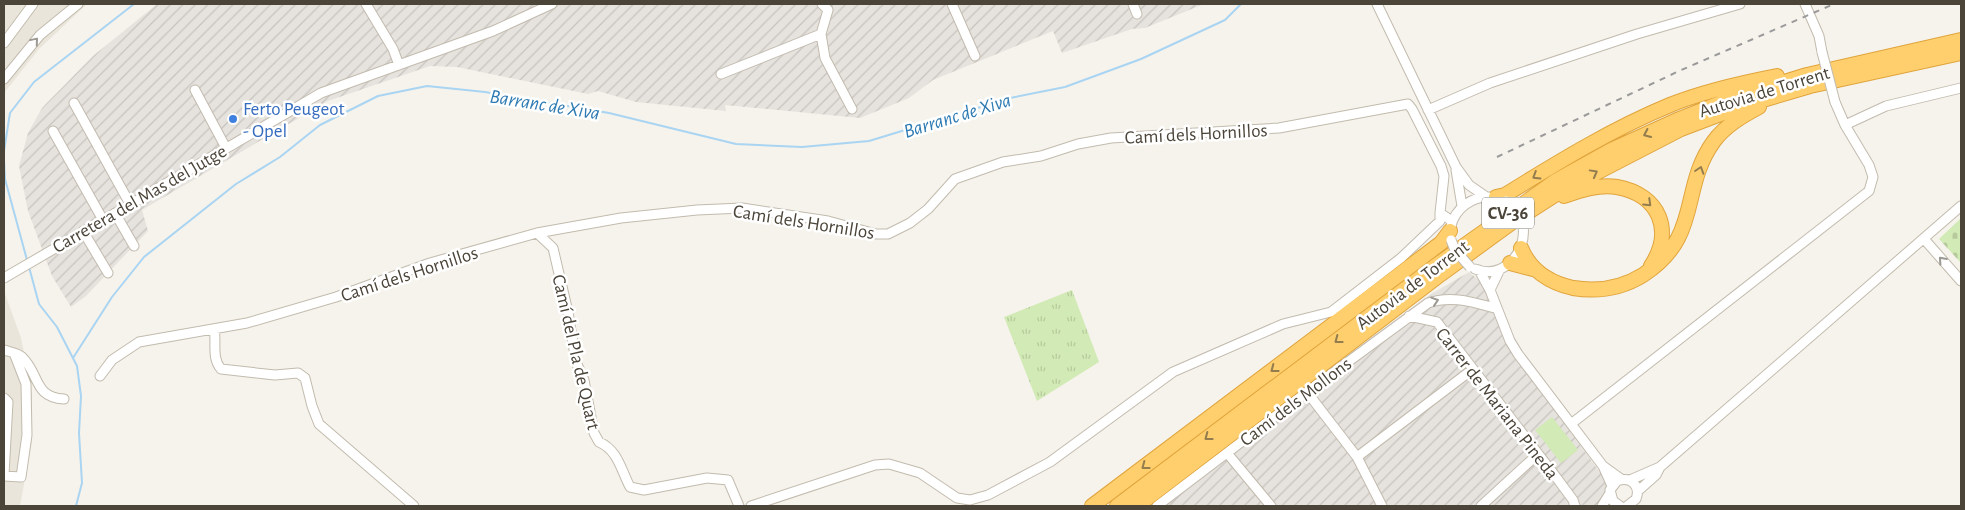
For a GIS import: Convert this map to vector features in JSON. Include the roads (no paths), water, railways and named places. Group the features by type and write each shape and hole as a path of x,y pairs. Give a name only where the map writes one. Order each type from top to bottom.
{"highway":[{"path":"1496,198 1505,195 1603,136 1671,105 1731,86 1961,36"},
{"name":"Autovia de Torrent","path":"1117,506 1505,215 1564,176 1611,150 1677,120 1736,97 1807,75 1961,40"},
{"name":"Autovia de Torrent","path":"1137,506 1457,263 1561,190 1681,129 1739,107 1810,86 1961,53"},
{"path":"1505,266 1533,268 1560,284 1592,290 1623,284 1647,272 1664,260 1678,240 1700,165 1714,141 1736,120 1762,105 1961,58"},
{"path":"1354,343 1514,228 1563,196 1592,187 1617,187 1636,193 1652,204 1661,222 1663,238 1658,255 1647,272"},
{"path":"1092,506 1441,243 1451,231"},
{"path":"1521,248 1533,268"}],"street":[{"path":"4,43 33,4"},
{"path":"4,79 40,35 78,4"},
{"path":"366,4 399,65"},
{"name":"Carretera del Mas del Jutge","path":"4,278 321,93 493,31 552,4"},
{"path":"952,4 975,56"},
{"path":"1133,4 1137,14"},
{"path":"1377,4 1456,167 1469,185 1514,208 1523,226 1524,236 1521,248 1505,266 1490,290"},
{"path":"1428,110 1490,83 1637,34 1740,4"},
{"path":"1571,424 1869,191 1873,177 1870,165 1845,124 1835,102 1816,29 1805,4"},
{"path":"827,6 821,34 825,58 852,109"},
{"path":"721,74 821,34"},
{"path":"1845,124 1886,106 1961,88"},
{"path":"195,90 226,148"},
{"path":"74,102 130,204"},
{"name":"Camí dels Hornillos","path":"100,376 112,360 139,342 246,323 336,297 430,263 537,233 621,218 696,210 742,208 828,221 876,234 888,234 910,223 928,209 955,179 1003,162 1041,156 1078,144 1111,138 1279,128 1408,104 1441,166 1444,176 1440,213"},
{"path":"53,131 103,220"},
{"path":"1451,231 1462,206 1456,167"},
{"path":"1462,206 1473,199 1496,198"},
{"path":"1602,506 1611,490 1626,480 1660,467 1961,206"},
{"path":"115,213 134,246"},
{"path":"1440,213 1451,231 1455,250 1474,269 1490,290 1495,308 1518,354 1603,466 1613,501 1620,506"},
{"path":"751,506 875,465 889,464 920,473 957,498 970,500 988,495 1050,462 1173,372 1283,324 1331,312 1423,239 1440,221 1440,213"},
{"path":"83,231 108,272"},
{"name":"Camí del Pla de Quart","path":"537,233 552,248 568,312 576,362 587,389 594,433 599,442 609,446 613,452 630,487 644,490 707,478 728,480 739,506"},
{"path":"1924,239 1961,281"},
{"path":"1474,269 1505,266"},
{"name":"Camí dels Mollons","path":"1157,506 1306,392 1428,303 1442,298 1461,300 1495,308"},
{"name":"Carrer de Mariana Pineda","path":"1409,316 1437,322 1573,500 1575,506"},
{"path":"214,329 216,338 215,358 221,369 275,375 298,374 305,378 312,406 320,424 414,506"},
{"path":"4,350 21,355 30,366 45,394 52,398 64,399"},
{"path":"4,398 8,402 4,476 21,477 27,435 26,384 14,353"},
{"path":"1357,457 1473,369"},
{"path":"1306,392 1357,457 1382,506"},
{"path":"1227,453 1271,506"},
{"path":"1481,506 1538,454"},
{"path":"1603,466 1626,480 1638,499"},
{"path":"1628,506 1638,499 1660,467"}],"waterway":[{"path":"4,151 10,113 34,82 134,4"},
{"name":"Barranc de Xiva","path":"73,358 112,297 144,257 236,184 280,157 320,125 378,96 427,86 485,92 609,113 736,144 802,147 869,141 1010,98 1065,87 1141,59 1225,20 1241,4"},
{"path":"4,160 5,179 27,260"},
{"name":"Barranc de Xiva","path":"29,267 39,304 57,327 77,366 81,396 79,433 82,483 76,506"}],"railway":[{"path":"1497,157 1679,71 1834,4"}],"place":[{"name":"Ferto Peugeot - Opel","path":"233,119"}]}
